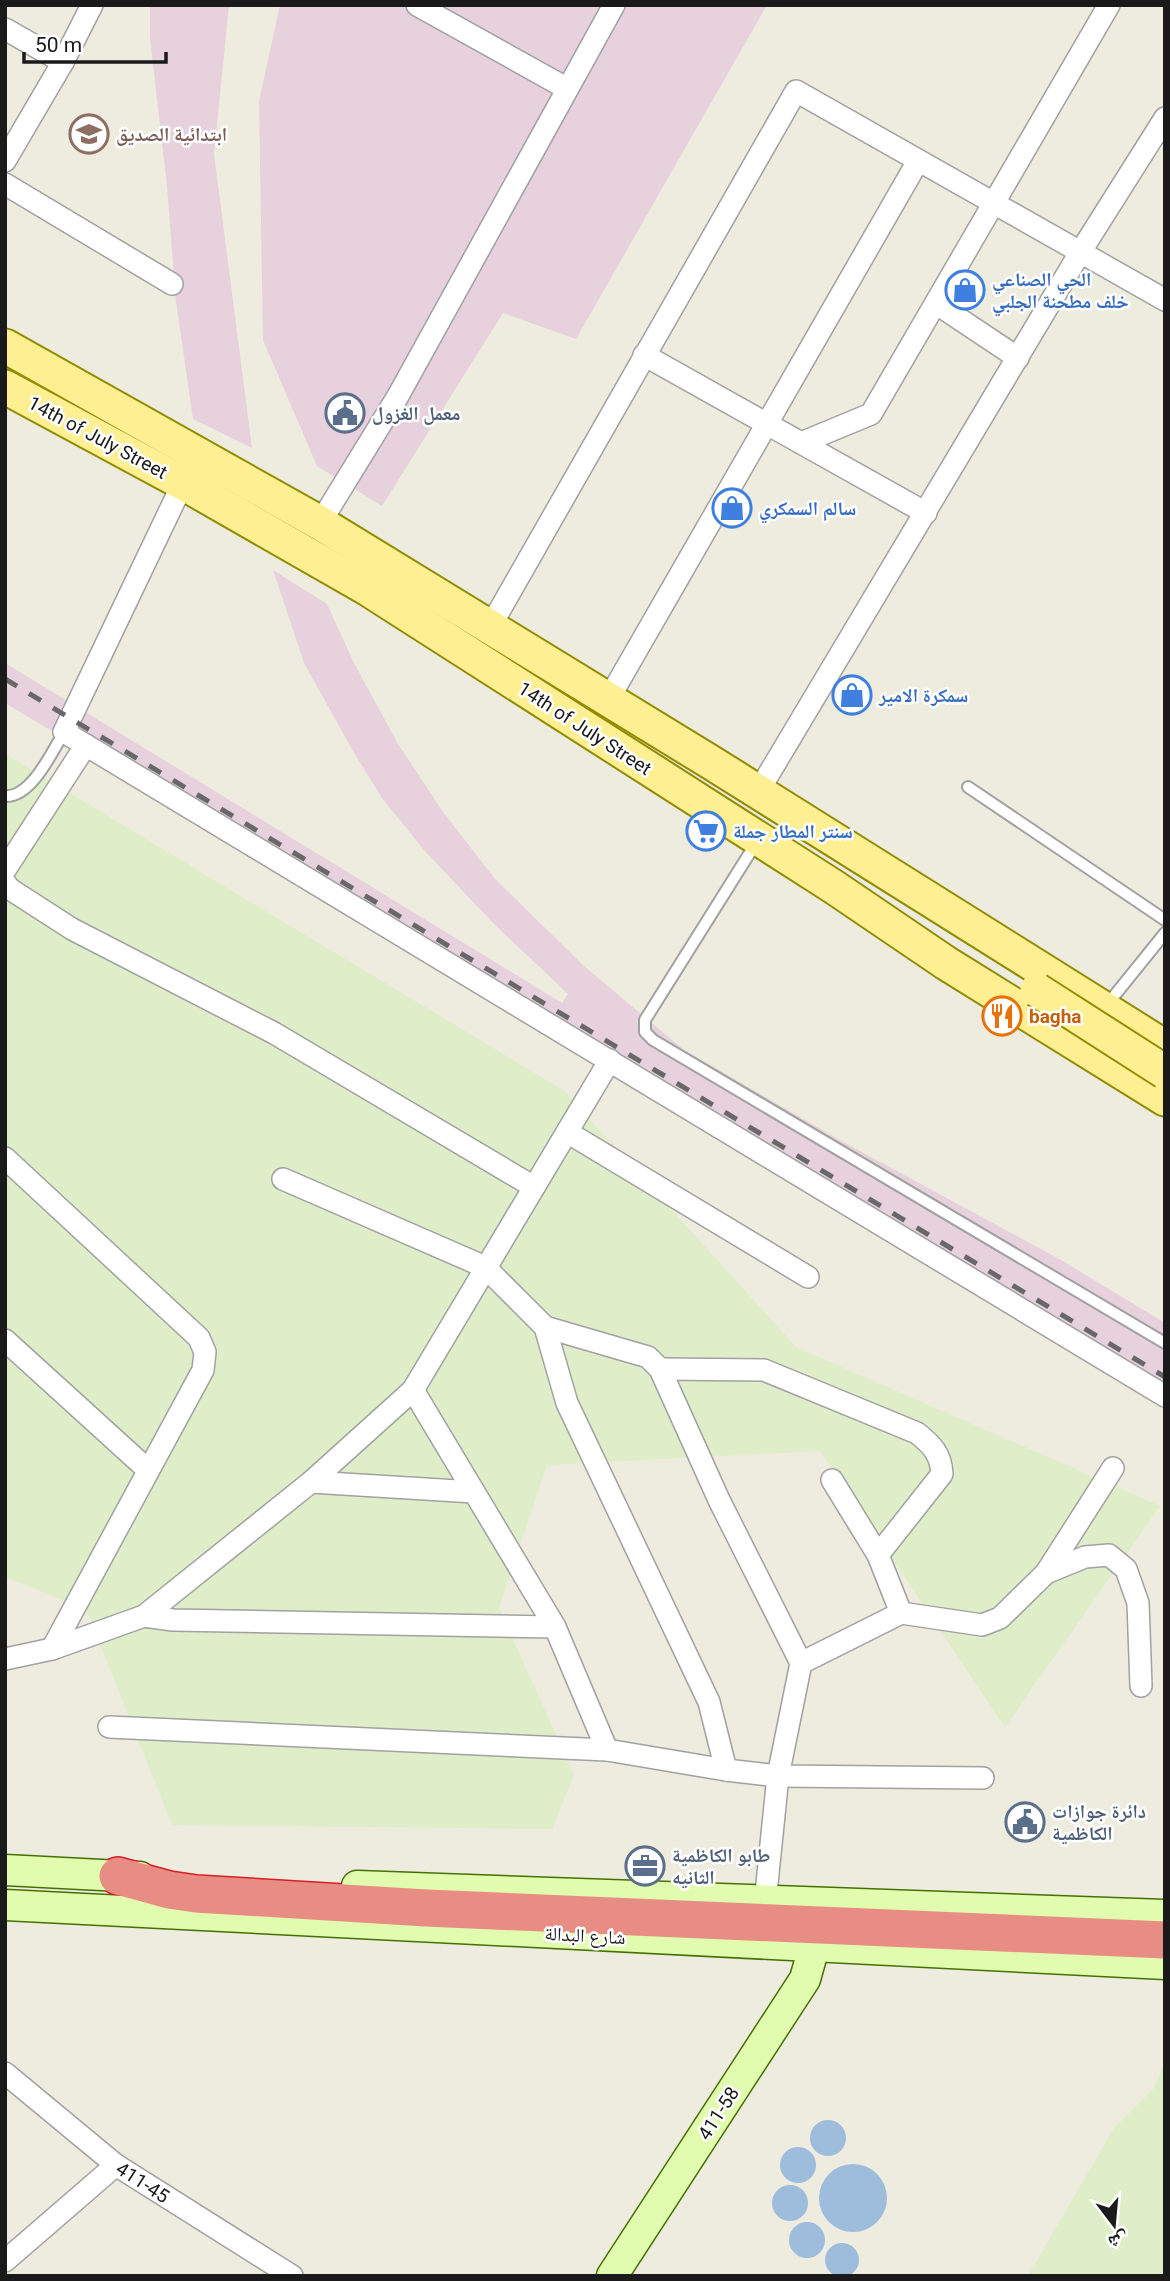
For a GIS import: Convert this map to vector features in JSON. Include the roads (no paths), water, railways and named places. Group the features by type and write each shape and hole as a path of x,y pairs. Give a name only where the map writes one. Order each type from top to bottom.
{"highway":[{"path":"118,1876 143,1884 196,1894 426,1908 755,1913 1165,1940"}],"main road":[{"name":"14th of July Street","path":"5,346 320,523 758,792 1165,1047"},
{"name":"14th of July Street","path":"5,387 183,483 368,589 946,963 1160,1087"},
{"path":"642,722 670,755 719,796 1037,990 1160,1087"},
{"path":"1160,1087 1149,1080 1157,1062 1165,1056"},
{"path":"5,1870 118,1876"},
{"name":"شارع البدالة","path":"5,1905 1165,1964"},
{"path":"755,1913 1165,1916"},
{"name":"411-58","path":"612,2276 806,1979 814,1947"}],"street":[{"path":"5,161 63,62 92,5"},
{"path":"417,5 566,88"},
{"path":"320,523 398,397 614,5"},
{"path":"801,443 871,414 1110,5"},
{"path":"5,29 63,62"},
{"path":"490,627 796,91 1165,300"},
{"path":"758,792 1081,251 1165,118"},
{"path":"608,700 918,161"},
{"path":"5,184 172,284"},
{"path":"937,304 1018,358"},
{"path":"644,355 926,513"},
{"path":"183,483 64,732 1165,1396"},
{"path":"5,870 86,745"},
{"path":"5,883 10,889 72,929 274,1033 534,1187"},
{"path":"5,1659 52,1649 144,1616 311,1482 413,1390 610,1060"},
{"path":"567,1132 808,1277"},
{"path":"5,1158 199,1338 205,1352 203,1370 52,1649"},
{"path":"283,1179 485,1267 545,1327 648,1357 660,1369 719,1500 800,1662 755,1913"},
{"path":"545,1327 567,1403 709,1702 726,1770"},
{"path":"5,1340 148,1470"},
{"path":"660,1369 764,1370 917,1433 941,1458 942,1474 878,1555"},
{"path":"413,1390 555,1627 607,1750"},
{"path":"800,1662 901,1613 982,1625 1000,1618 1046,1573 1113,1468"},
{"path":"832,1480 878,1555 901,1613"},
{"path":"311,1482 474,1492"},
{"path":"1046,1573 1085,1557 1109,1555 1126,1569 1138,1603 1141,1686"},
{"path":"144,1616 173,1620 555,1627"},
{"path":"109,1727 607,1750 778,1776 984,1778"},
{"name":"411-45","path":"5,2073 116,2165 292,2276"},
{"path":"5,2261 116,2165"}],"lane":[{"path":"5,796 22,792 31,783 64,732"},
{"path":"968,787 1165,920"},
{"path":"758,839 645,1020 645,1032 653,1040 1165,1343"},
{"path":"1104,1009 1164,935"}],"water":[{"path":"828,2120 841,2125 846,2138 841,2151 828,2156 815,2151 810,2138 815,2125"},
{"path":"798,2147 810,2153 816,2165 810,2177 798,2183 786,2177 780,2165 786,2153"},
{"path":"853,2164 866,2167 877,2174 884,2185 887,2198 884,2211 877,2222 866,2229 853,2232 840,2229 829,2222 822,2211 819,2198 822,2185 829,2174 840,2167"},
{"path":"790,2185 802,2191 808,2203 802,2215 790,2221 778,2215 772,2203 778,2191"},
{"path":"807,2222 819,2228 825,2240 819,2252 807,2258 795,2252 789,2240 795,2228"},
{"path":"842,2243 854,2248 859,2260 854,2272 842,2277 830,2272 825,2260 830,2248"}],"railway":[{"path":"5,679 1165,1377"}],"place":[{"name":"ابتدائية الصديق","path":"89,134"},
{"name":"الحي الصناعي خلف مطحنة الجلبي","path":"965,290"},
{"name":"معمل الغزول","path":"345,413"},
{"name":"سالم السمكري","path":"732,508"},
{"name":"سمكرة الامير","path":"852,695"},
{"name":"سنتر المطار جملة","path":"706,831"},
{"name":"bagha","path":"1002,1016"},
{"name":"دائرة جوازات الكاظمية","path":"1025,1822"},
{"name":"طابو الكاظمية الثانيه","path":"645,1866"}]}
